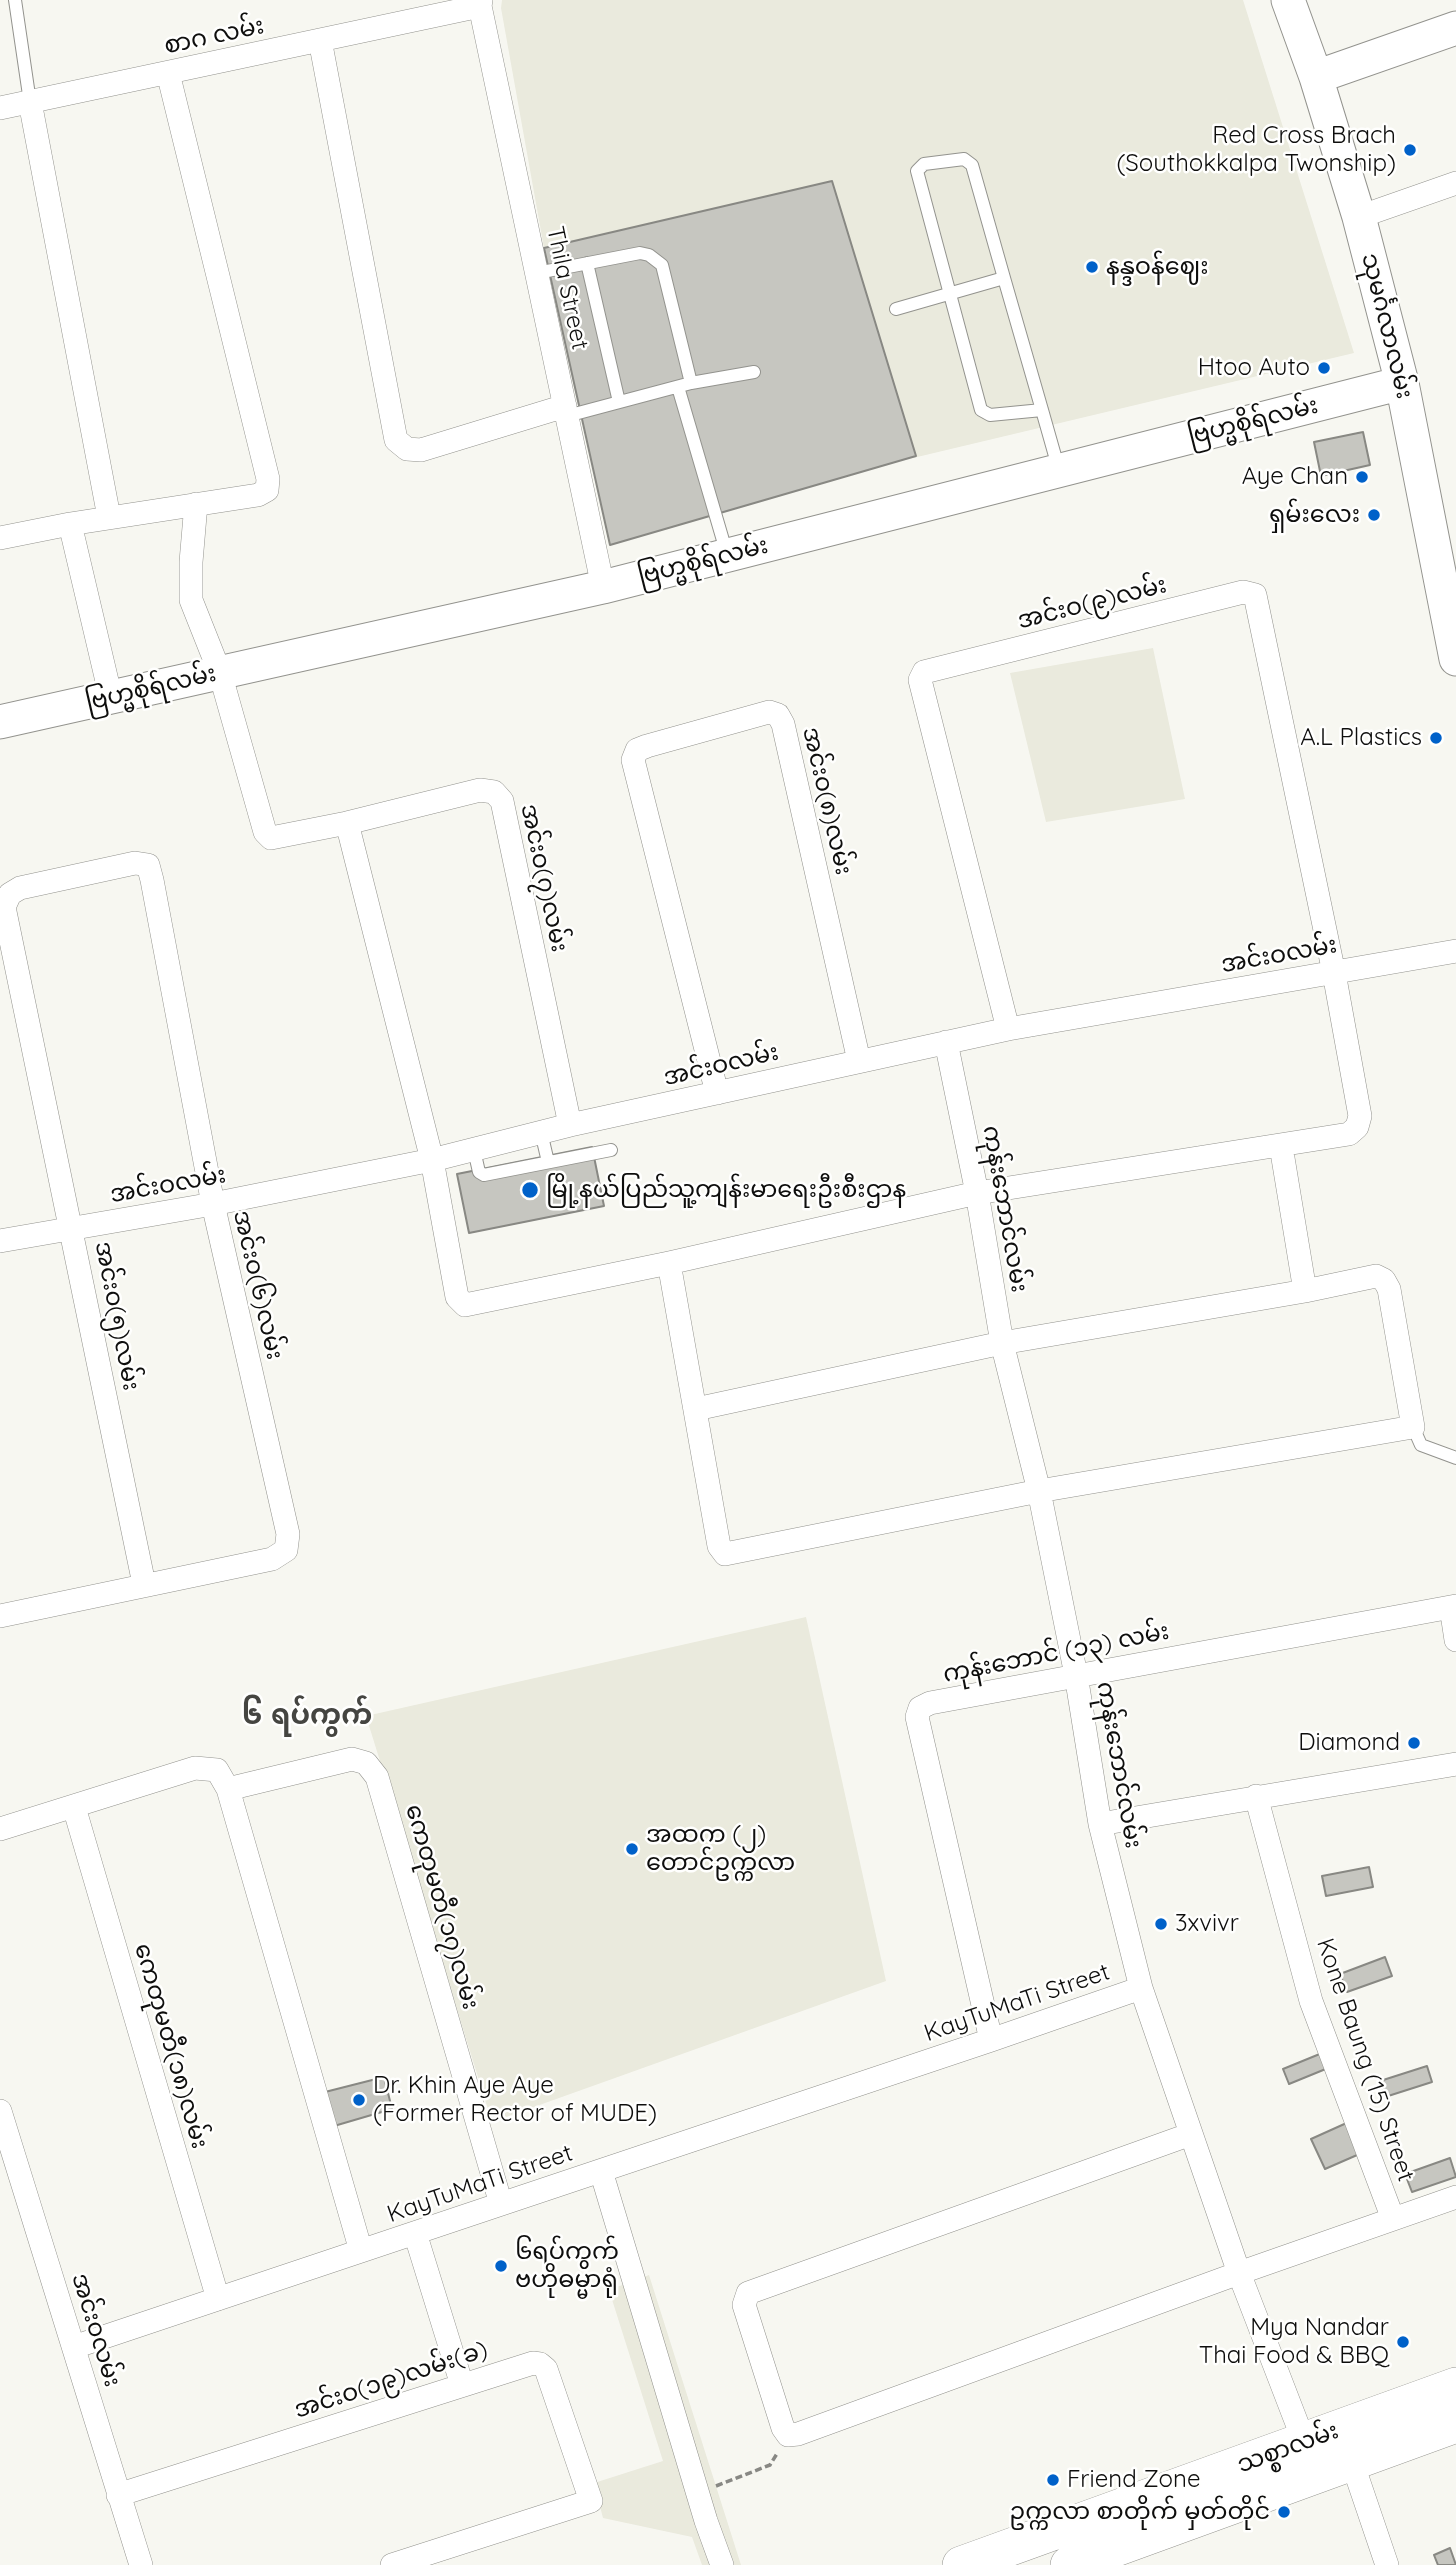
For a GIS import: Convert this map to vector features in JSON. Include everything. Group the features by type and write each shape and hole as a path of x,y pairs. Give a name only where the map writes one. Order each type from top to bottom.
{"main road":[{"name":"သုမင်္ဂလာလမ်း","path":"1288,0 1316,77 1359,217 1402,383 1451,605 1456,659"},
{"path":"1316,77 1456,28"},
{"name":"ဗြဟ္မစိုရ်လမ်း","path":"0,722 603,587 1402,383"},
{"name":"သစ္စာလမ်း","path":"961,2565 1456,2386"},
{"name":"သစ္စာလမ်း","path":"1069,2565 1456,2424"}],"street":[{"name":"စာဂ လမ်း","path":"0,108 480,3"},
{"name":"Thila Street","path":"480,3 603,587"},
{"path":"320,40 396,440 407,449 421,450 566,411"},
{"path":"0,538 70,523 258,495 267,490 268,479 168,73"},
{"path":"30,102 109,517"},
{"path":"1359,217 1456,183"},
{"path":"196,505 191,600 220,673"},
{"path":"70,523 111,698"},
{"name":"အင်းဝ(၉)လမ်း","path":"1007,1029 920,680 924,672 1243,592 1255,595 1258,606 1334,973"},
{"name":"အင်းဝ(၇)လမ်း","path":"220,673 265,832 271,838 347,823 480,790 494,792 502,801 570,1125"},
{"name":"အင်းဝ(၈)လမ်း","path":"717,1093 633,760 637,750 647,746 769,712 778,715 783,723 859,1061"},
{"path":"347,823 432,1160 457,1297 465,1306 976,1193 1349,1134 1357,1127 1360,1116 1334,973"},
{"name":"အင်းဝ(၅)လမ်း","path":"144,1584 4,907 10,894 20,888 135,863 148,866"},
{"name":"အင်းဝ(၆)လမ်း","path":"144,1584 272,1559 286,1550 288,1534 213,1204 148,866"},
{"name":"အင်းဝလမ်း","path":"0,1241 213,1204 432,1160 570,1125 1007,1029 1456,951"},
{"name":"ကုန်းဘောင်လမ်း","path":"946,1042 1002,1343 1039,1491 1076,1675 1100,1824 1141,1988 1239,2273 1316,2476"},
{"path":"1280,1146 1305,1291"},
{"path":"669,1263 719,1546 725,1554 1039,1491 1413,1427 1389,1289 1384,1280 1376,1276 1305,1291 1002,1343 696,1409"},
{"path":"0,1616 144,1584"},
{"path":"1453,1607 1456,1640"},
{"name":"ကုန်းဘောင် (၁၃) လမ်း","path":"991,2040 917,1717 920,1708 930,1703 1076,1675 1453,1607"},
{"name":"ကေတုမတီ(၁၇)လမ်း","path":"228,1789 352,1759 366,1763 377,1777 501,2204"},
{"path":"1100,1824 1456,1763"},
{"path":"0,1829 195,1769 217,1770 228,1789 360,2251"},
{"name":"Kone Baung (15) Street","path":"1255,1796 1311,2001 1393,2219"},
{"name":"ကေတုမတီ(၁၈)လမ်း","path":"74,1807 218,2300"},
{"name":"KayTuMaTi Street","path":"74,2347 1141,1988"},
{"name":"အင်းဝလမ်း","path":"0,2111 141,2565"},
{"path":"1191,2134 748,2293 744,2305 783,2428 788,2435 798,2434 1456,2197"},
{"path":"601,2171 706,2521 722,2565"},
{"path":"415,2233 462,2385"},
{"name":"အင်းဝ(၁၉)လမ်း(ခ)","path":"118,2495 462,2385 533,2363 540,2364 546,2370 591,2501 392,2565"},
{"path":"1352,2462 1387,2565"}],"lane":[{"path":"15,0 30,102"},
{"path":"1042,410 990,415 981,410 917,171 924,163 964,159 972,165 1042,410 1059,471"},
{"path":"537,273 640,253 649,255 662,265 684,385 727,555"},
{"path":"587,263 620,402"},
{"path":"896,309 1004,278"},
{"path":"566,411 620,402 684,385 754,372"},
{"path":"541,1132 548,1162"},
{"path":"474,1150 479,1172 484,1175 611,1150"},
{"path":"1413,1427 1421,1445 1456,1458"}],"path":[{"path":"716,2486 770,2465 788,2435"}],"shaded area":[{"name":"နန္ဒဝန်ဈေး","path":"502,0 1243,0 1354,353 913,458 832,181 544,248 501,8"},
{"path":"1153,648 1185,799 1046,822 1010,673"},
{"name":"အထက (၂) တောင်ဥက္ကလာ","path":"806,1617 886,1981 492,2122 366,1716"},
{"path":"649,2275 741,2565 702,2565 692,2537 603,2518 594,2483 663,2461 609,2290"}],"building":[{"path":"832,181 916,456 610,545 544,248"},
{"path":"1363,432 1370,465 1321,476 1314,442"},
{"name":"မြို့နယ်ပြည်သူ့ကျန်းမာရေးဦးစီးဌာန","path":"592,1147 604,1206 469,1233 457,1174"},
{"path":"1369,1867 1373,1887 1326,1896 1322,1876"},
{"path":"1385,1957 1392,1976 1347,1992 1340,1974"},
{"path":"1327,2051 1333,2066 1289,2084 1283,2069"},
{"path":"1427,2066 1432,2082 1385,2097 1380,2081"},
{"name":"Dr. Khin Aye Aye (Former Rector of MUDE)","path":"384,2077 392,2109 334,2126 325,2092"},
{"path":"1351,2121 1364,2152 1325,2169 1311,2139"},
{"path":"1450,2158 1456,2177 1412,2192 1405,2174"},
{"path":"1450,2548 1456,2565 1438,2565 1434,2555"}],"place":[{"name":"Red Cross Brach (Southokkalpa Twonship)","path":"1410,150"},
{"name":"နန္ဒဝန်ဈေး","path":"1092,267"},
{"name":"Htoo Auto","path":"1324,368"},
{"name":"Aye Chan","path":"1362,477"},
{"name":"ရှမ်းလေး","path":"1374,515"},
{"name":"A.L Plastics","path":"1436,738"},
{"name":"မြို့နယ်ပြည်သူ့ကျန်းမာရေးဦးစီးဌာန","path":"530,1190"},
{"name":"Diamond","path":"1414,1743"},
{"name":"အထက (၂) တောင်ဥက္ကလာ","path":"632,1849"},
{"name":"3xvivr","path":"1161,1924"},
{"name":"Dr. Khin Aye Aye (Former Rector of MUDE)","path":"359,2100"},
{"name":"၆ရပ်ကွက် ဗဟိုဓမ္မာရုံ","path":"501,2266"},
{"name":"Mya Nandar Thai Food & BBQ","path":"1403,2342"},
{"name":"Friend Zone","path":"1053,2480"},
{"name":"ဥက္ကလာ စာတိုက် မှတ်တိုင်","path":"1284,2512"}],"district":[{"name":"၆ ရပ်ကွက်","path":"307,1716"}]}
